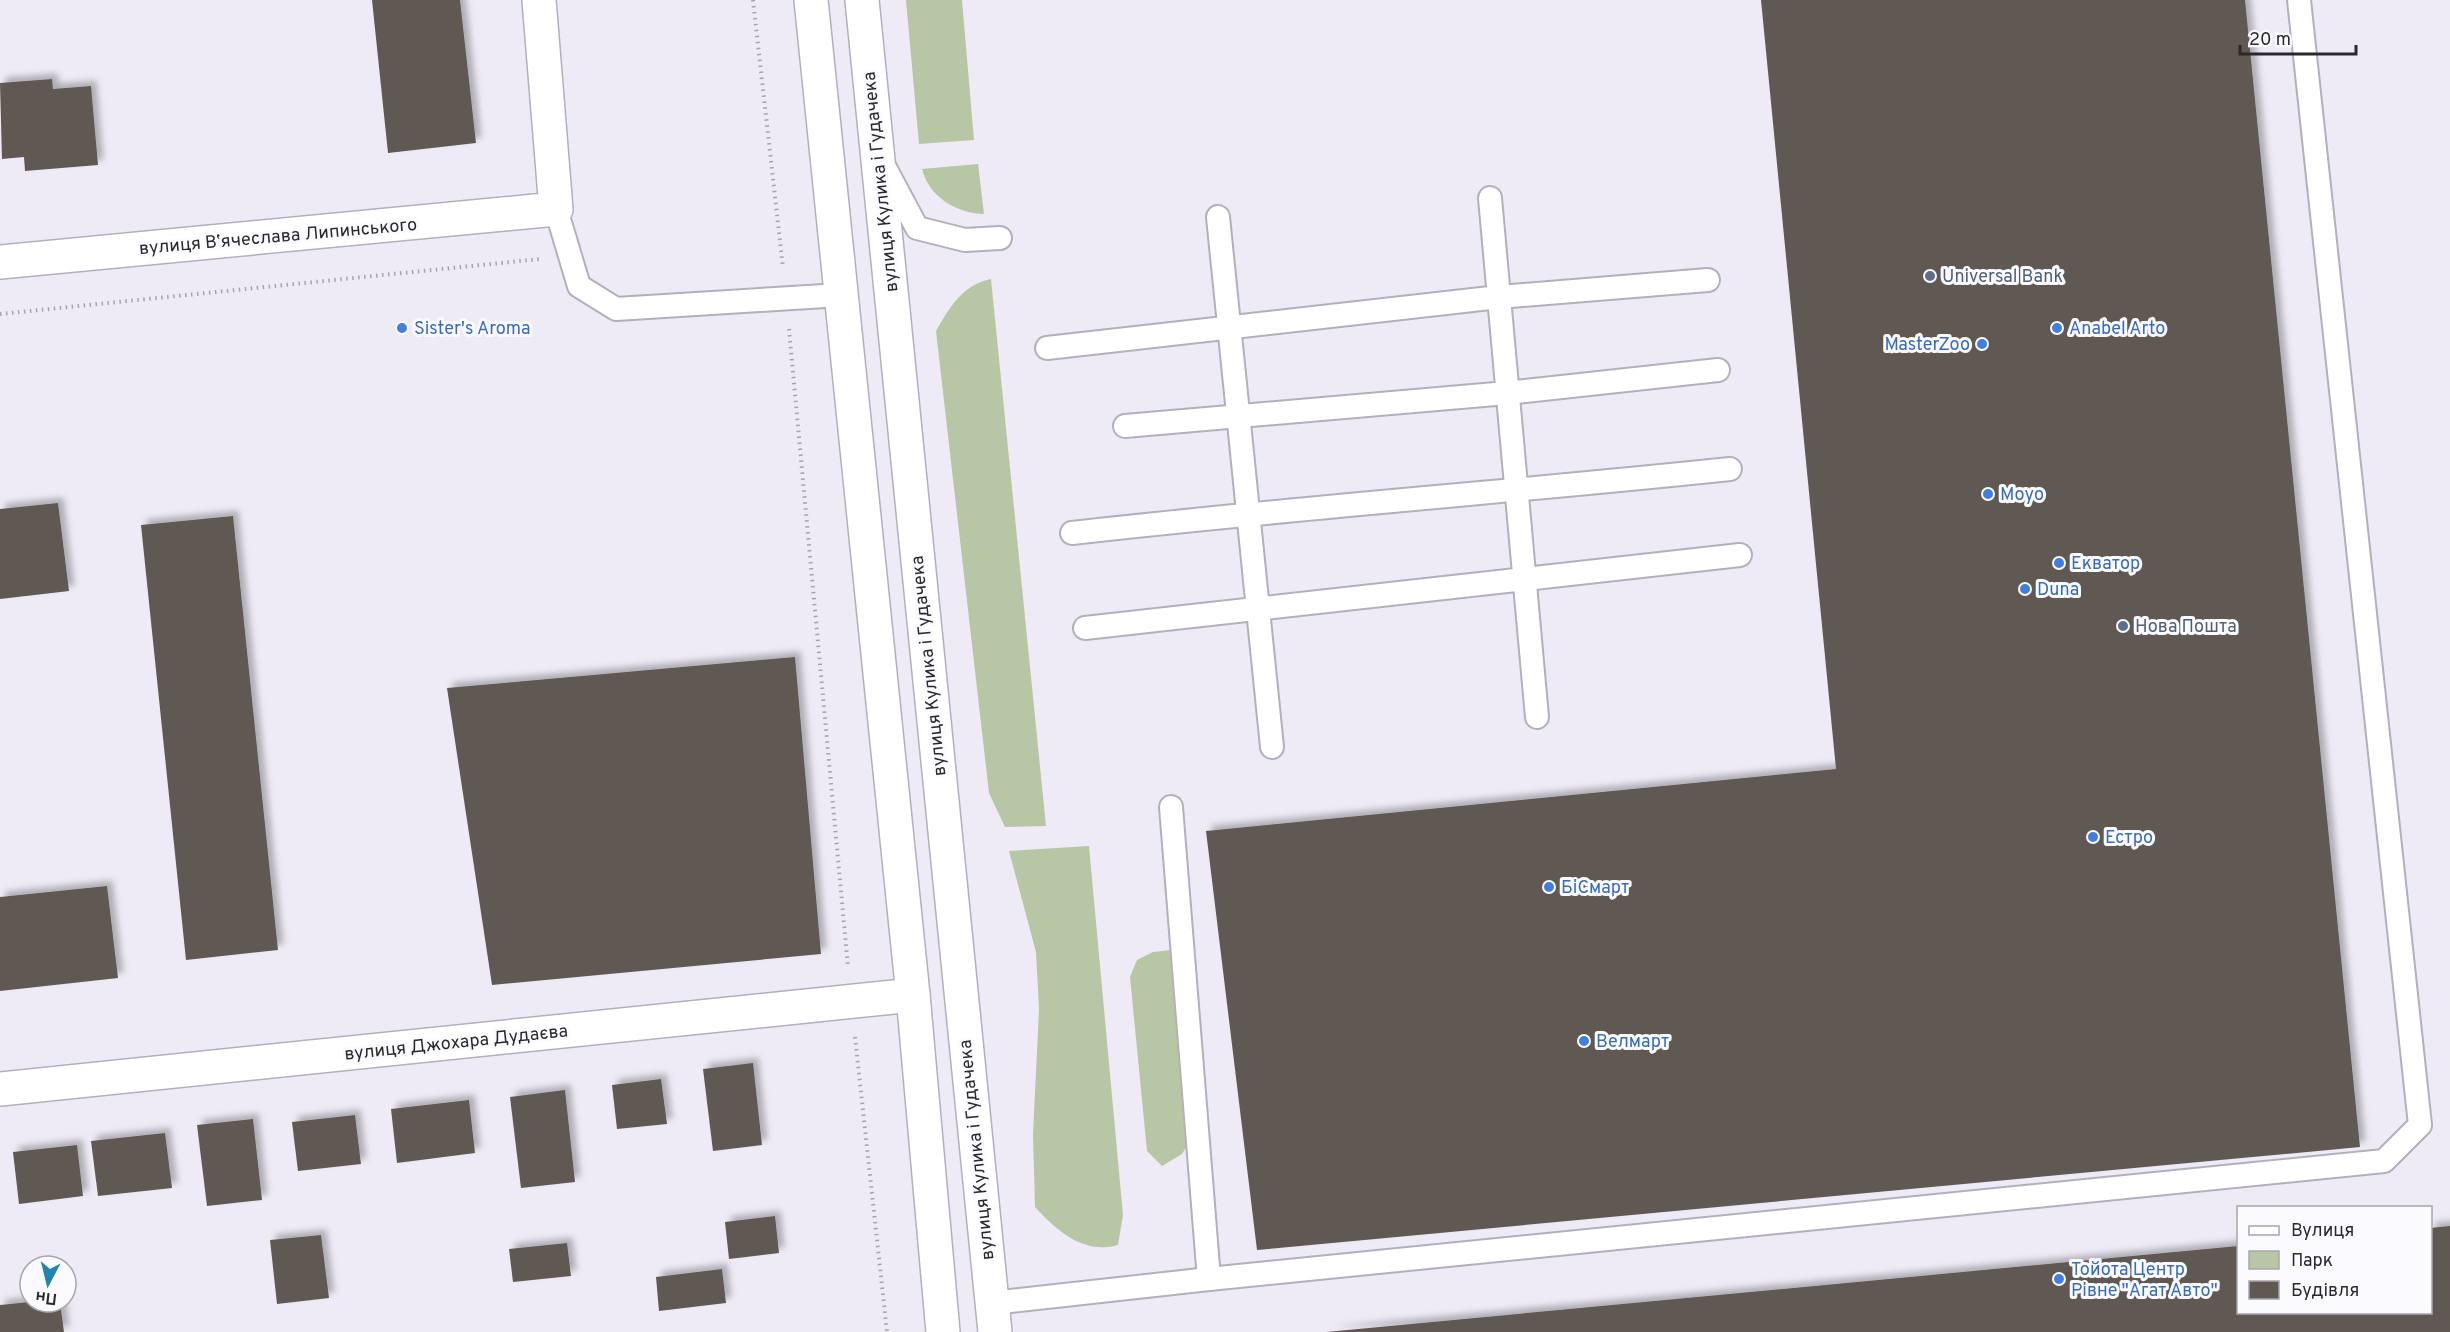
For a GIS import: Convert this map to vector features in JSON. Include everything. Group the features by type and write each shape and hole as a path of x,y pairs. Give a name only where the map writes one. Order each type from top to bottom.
{"main road":[{"path":"539,0 556,209"},
{"path":"811,0 913,995 943,1332"},
{"name":"вулиця Кулика і Гудачека","path":"862,0 993,1318"},
{"name":"вулиця Вʼячеслава Липинського","path":"0,262 556,209"},
{"name":"вулиця Джохара Дудаєва","path":"0,1089 913,995"}],"lane":[{"path":"993,1318 1209,1279 2384,1161 2420,1125 2299,0"},
{"path":"877,153 917,228 965,240 1000,237"},
{"path":"1490,198 1537,717"},
{"path":"556,209 579,286 616,309 840,295"},
{"path":"1218,217 1272,747"},
{"path":"1047,348 1499,297 1708,280"},
{"path":"1125,426 1239,418 1507,393 1719,370"},
{"path":"1072,533 1248,513 1516,492 1730,469"},
{"path":"1085,627 1258,610 1740,555"},
{"path":"1171,807 1209,1279"}],"path":[{"path":"753,0 786,298 851,1000 887,1332"},
{"path":"0,314 570,256"}],"green space":[{"path":"906,0 962,0 974,140 919,144"},
{"path":"978,164 984,214 963,210 945,202 931,188 922,169"},
{"path":"991,279 1046,826 1005,827 989,793 936,331 958,298 972,286"},
{"path":"1089,846 1123,1215 1118,1245 1106,1247 1094,1247 1072,1239 1035,1207 1033,1135 1039,1009 1036,952 1009,851"},
{"path":"1171,950 1182,965 1198,1128 1182,1154 1162,1166 1147,1151 1130,977 1137,960 1153,952"}],"building":[{"path":"372,0 460,0 476,143 388,153"},
{"name":"Екватор","path":"1761,0 2245,0 2360,1147 1257,1250 1206,831 1836,769"},
{"path":"52,79 53,89 91,86 98,165 25,171 24,157 2,159 0,83"},
{"path":"58,503 69,591 0,599 0,509"},
{"path":"233,516 278,950 186,960 141,525"},
{"path":"795,657 821,954 492,985 447,688"},
{"path":"107,886 118,978 0,991 0,897"},
{"path":"753,1063 762,1145 713,1151 703,1069"},
{"path":"661,1079 667,1124 617,1129 612,1085"},
{"path":"565,1090 575,1182 521,1188 510,1097"},
{"path":"469,1100 475,1153 397,1163 391,1109"},
{"path":"355,1115 361,1164 298,1171 292,1122"},
{"path":"253,1119 262,1200 207,1206 197,1125"},
{"path":"165,1133 172,1188 98,1196 91,1141"},
{"path":"77,1145 83,1196 19,1204 13,1152"},
{"path":"775,1216 779,1253 729,1259 725,1222"},
{"name":"Тойота Центр Рівне \"Агат Авто\"","path":"2450,1226 2450,1332 1326,1332 2237,1246 2237,1314 2432,1314 2432,1228"},
{"path":"321,1235 329,1298 277,1304 270,1240"},
{"path":"567,1243 571,1276 513,1282 509,1249"},
{"path":"722,1269 726,1303 659,1311 656,1277"},
{"path":"18,1303 18,1314 62,1314 64,1332 0,1332 0,1305"}],"place":[{"name":"Universal Bank","path":"1930,276"},
{"name":"Sister's Aroma","path":"402,328"},
{"name":"Anabel Arto","path":"2057,328"},
{"name":"MasterZoo","path":"1982,344"},
{"name":"Moyo","path":"1988,494"},
{"name":"Екватор","path":"2059,563"},
{"name":"Duna","path":"2025,589"},
{"name":"Нова Пошта","path":"2123,626"},
{"name":"Естро","path":"2093,837"},
{"name":"БіСмарт","path":"1549,887"},
{"name":"Велмарт","path":"1584,1041"},
{"name":"Тойота Центр Рівне \"Агат Авто\"","path":"2059,1279"}]}
